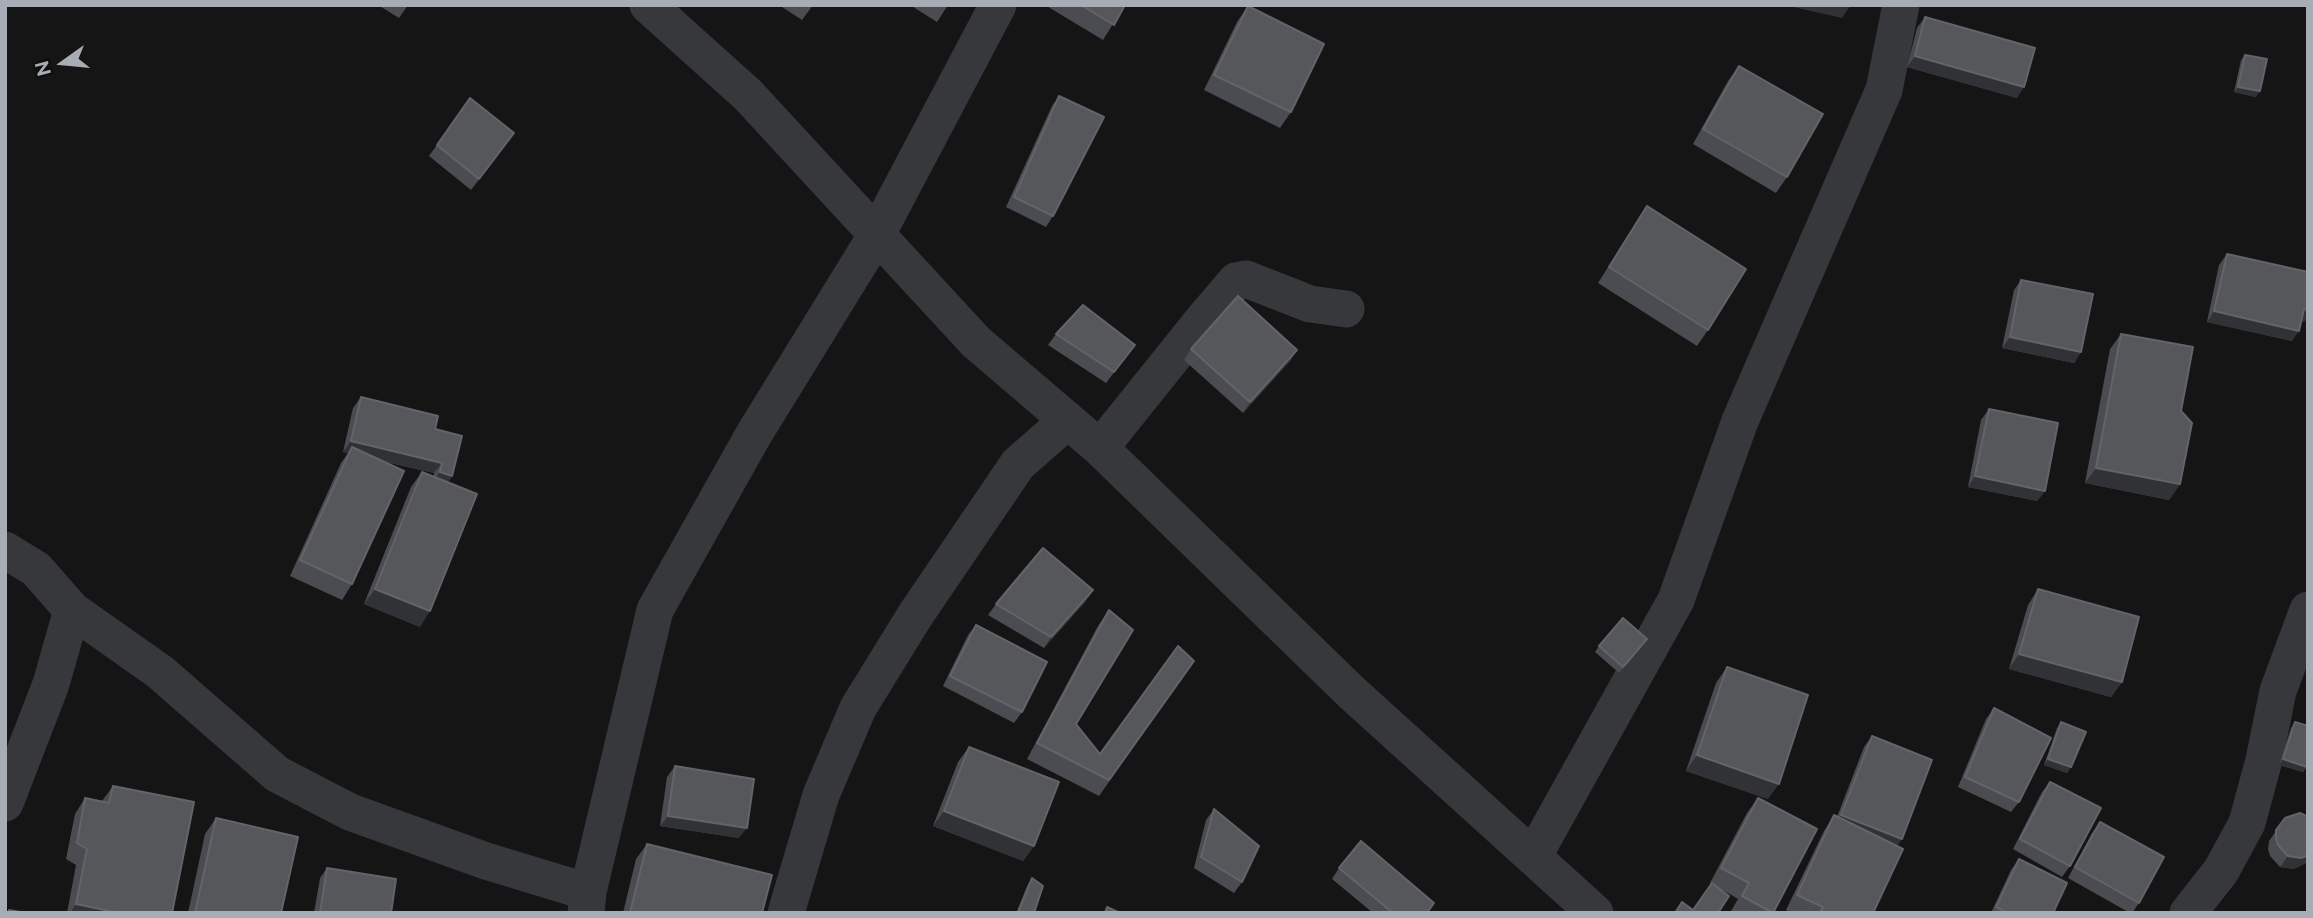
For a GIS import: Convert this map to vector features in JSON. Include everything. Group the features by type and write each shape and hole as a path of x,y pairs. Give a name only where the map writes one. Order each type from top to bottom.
{"street":[{"path":"648,5 748,95 976,342 1100,448 1351,692 1595,913"},
{"path":"5,550 36,569 72,610 160,672 277,774 350,812 486,861 587,902 655,610 754,434 876,236 998,5"},
{"path":"1533,857 1675,600 1740,421 1884,90 1901,5"},
{"path":"1100,448 1236,281 1246,279 1310,304 1346,309"},
{"path":"786,913 821,795 858,708 1018,464 1067,421"},
{"path":"5,803 51,684 72,610"},
{"path":"2188,913 2221,871 2247,823 2264,760 2278,691 2308,610"}],"building":[{"path":"1081,5 1125,5 1114,25"},
{"path":"1248,6 1324,44 1291,112 1214,75"},
{"path":"1925,17 2035,48 2024,87 1915,56"},
{"path":"2245,55 2267,59 2260,91 2238,87"},
{"path":"1739,66 1823,114 1787,177 1703,129"},
{"path":"1059,96 1104,117 1053,216 1014,197"},
{"path":"470,98 514,133 479,179 437,145"},
{"path":"1647,206 1746,269 1708,330 1609,267"},
{"path":"2227,254 2308,272 2308,310 2304,309 2299,331 2214,311"},
{"path":"2021,280 2093,294 2081,352 2010,337"},
{"path":"1238,296 1297,350 1250,402 1191,349"},
{"path":"1083,305 1135,345 1114,372 1056,334"},
{"path":"2121,334 2193,347 2181,411 2192,423 2180,484 2096,468"},
{"path":"361,397 438,416 435,429 462,436 452,476 440,472 442,463 351,441"},
{"path":"1989,409 2058,423 2045,491 1975,476"},
{"path":"352,447 404,471 352,584 300,560"},
{"path":"422,472 477,494 430,611 375,589"},
{"path":"1043,548 1093,590 1051,637 996,604"},
{"path":"2038,589 2139,617 2122,682 2019,654"},
{"path":"1109,610 1133,630 1076,724 1100,754 1178,646 1194,661 1109,780 1037,743"},
{"path":"1623,618 1647,639 1623,667 1599,646"},
{"path":"976,625 1047,662 1022,712 950,676"},
{"path":"1727,667 1808,695 1779,784 1697,755"},
{"path":"1994,708 2051,738 2019,802 1965,777"},
{"path":"2061,722 2086,732 2071,767 2048,759"},
{"path":"2295,722 2308,726 2307,767 2283,759"},
{"path":"1872,736 1932,760 1902,839 1841,815"},
{"path":"969,747 1059,782 1034,846 944,811"},
{"path":"675,766 754,779 747,828 668,816"},
{"path":"2050,782 2101,808 2070,866 2020,839"},
{"path":"113,786 194,802 172,913 119,913 76,904 87,849 77,843 85,798 109,803"},
{"path":"1758,798 1817,829 1773,913 1742,896 1749,883 1721,868"},
{"path":"1214,809 1259,846 1242,882 1201,857"},
{"path":"2300,813 2308,817 2308,855 2301,858 2288,856 2278,845 2276,838 2276,830 2285,818"},
{"path":"1834,815 1903,849 1873,913 1820,913 1823,907 1797,895"},
{"path":"216,818 298,837 281,913 195,913"},
{"path":"2100,822 2164,857 2139,903 2075,867"},
{"path":"1361,841 1434,903 1427,913 1393,913 1339,868"},
{"path":"647,844 772,875 762,913 630,913"},
{"path":"2019,859 2067,883 2053,913 2008,913 1996,907"},
{"path":"327,868 396,879 391,913 320,913"},
{"path":"1032,878 1043,886 1034,913 1018,913"},
{"path":"1712,883 1729,896 1718,913 1675,913 1682,902 1693,910"},
{"path":"1107,907 1120,913 1105,913"}]}
